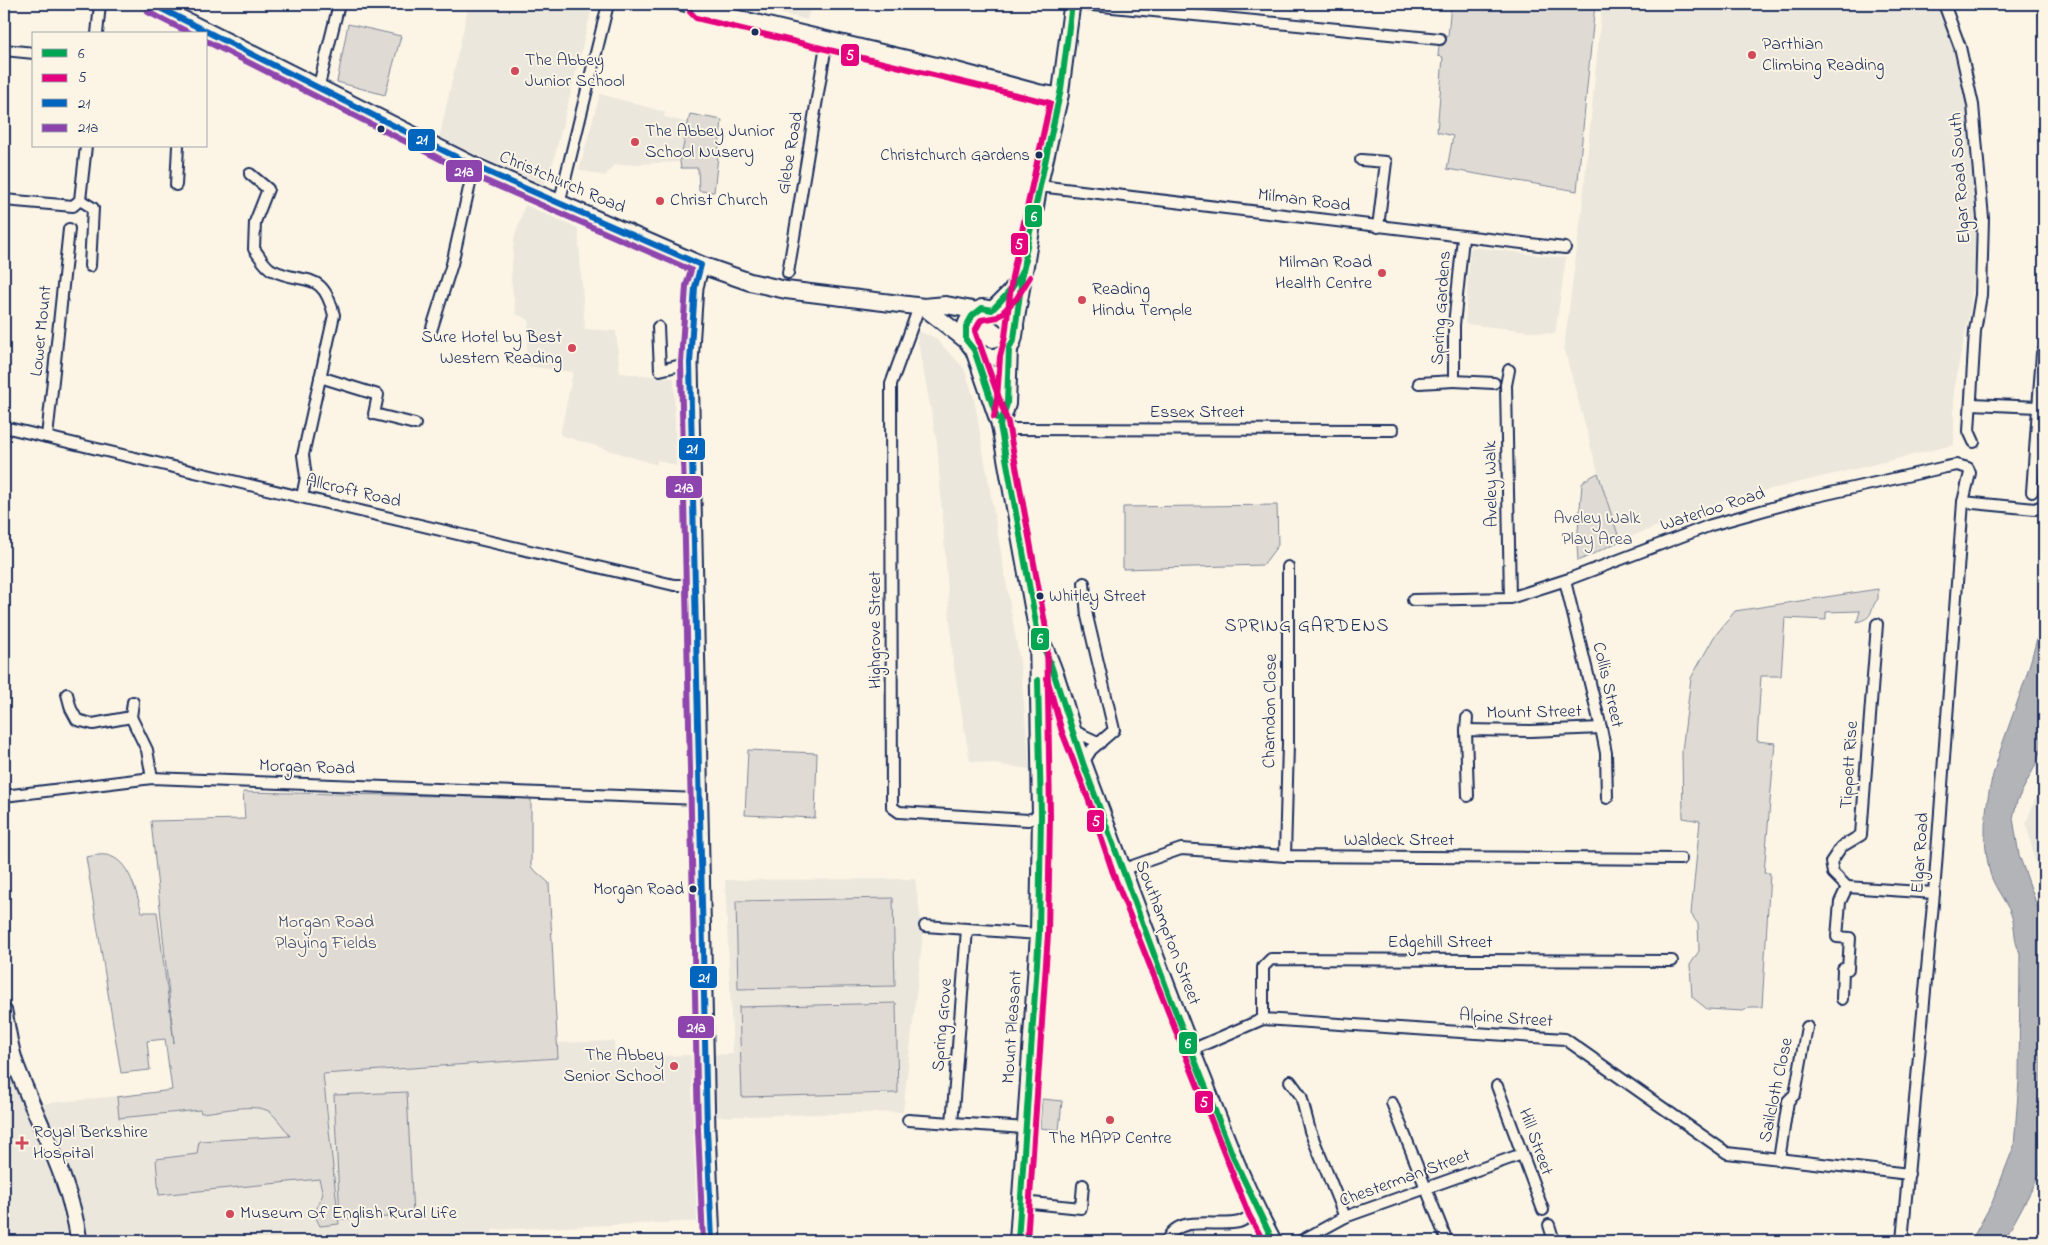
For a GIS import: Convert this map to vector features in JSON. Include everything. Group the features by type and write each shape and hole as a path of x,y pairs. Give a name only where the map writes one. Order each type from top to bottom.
{"main road":[{"name":"Christchurch Road","path":"152,4 223,38 318,89 474,166 701,265 750,282 786,290 921,307 946,305 985,310"},
{"path":"921,307 986,356 1002,355 1010,348"},
{"path":"1000,427 1007,404 1010,348 1014,339 1015,327 1004,315 985,310 972,316 966,327 970,345 1000,427 1038,634 1041,815"},
{"name":"Southampton Street","path":"1038,634 1052,663 1070,729 1121,870 1257,1212 1273,1241"},
{"name":"Mount Pleasant","path":"1018,1241 1039,934 1041,815"}],"street":[{"path":"97,32 100,4"},
{"path":"318,89 339,4"},
{"path":"559,204 608,4"},
{"path":"676,4 699,6 827,40 947,68 1040,93 1060,96"},
{"path":"1015,327 1023,272 1060,96 1072,4"},
{"path":"1082,4 1440,39"},
{"name":"Elgar Road South","path":"1944,4 1960,47 1973,105 1983,218 1981,295 1975,331 1969,431 1974,442"},
{"name":"Glebe Road","path":"788,273 827,40"},
{"path":"4,50 32,53"},
{"path":"4,200 73,206 80,200 86,148"},
{"path":"176,185 178,148"},
{"path":"1361,160 1386,162 1378,227"},
{"path":"431,330 452,264 474,166"},
{"path":"250,174 268,188 255,222 254,249 271,270 315,281 329,296 334,315 303,456 306,477 302,497"},
{"name":"Milman Road","path":"1040,186 1463,238 1565,248"},
{"path":"80,200 93,208 90,266"},
{"name":"Lower Mount","path":"47,436 69,229"},
{"name":"Spring Gardens","path":"1454,382 1454,325 1463,238"},
{"path":"701,265 695,287 690,362 712,1241"},
{"path":"985,310 1010,292 1023,272"},
{"name":"Highgrove Street","path":"921,307 891,384 892,807 899,812 1028,820 1041,815"},
{"path":"658,327 660,370 690,362"},
{"path":"2032,492 2042,352 2044,353"},
{"name":"Aveley Walk","path":"1510,370 1506,386 1510,598"},
{"path":"320,377 378,395 374,414 415,424"},
{"name":"Spring Gardens","path":"1419,383 1494,383"},
{"path":"1972,404 2038,407"},
{"name":"Allcroft Road","path":"4,427 674,585 695,585"},
{"name":"Essex Street","path":"1000,427 1393,430"},
{"name":"Waterloo Road","path":"1413,600 1510,598 1565,581 1712,524 1804,499 1946,467 1968,468"},
{"name":"Elgar Road","path":"1902,1241 1934,893 1963,502 1970,473 1968,468"},
{"path":"1963,502 2035,509 2044,505"},
{"name":"Charndon Close","path":"1285,856 1288,744 1288,566"},
{"name":"Collis Street","path":"1565,581 1601,728 1606,754 1608,798"},
{"path":"1083,763 1091,750 1114,730 1088,616 1084,583"},
{"name":"Tippett Rise","path":"1847,887 1833,873 1831,862 1841,846 1862,835 1877,624"},
{"path":"67,694 71,709 77,720 93,724 131,717"},
{"path":"133,702 131,717 147,750 152,778"},
{"name":"Mount Street","path":"1466,718 1468,796"},
{"name":"Mount Street","path":"1466,730 1531,732 1601,728"},
{"path":"1070,729 1100,743"},
{"name":"Morgan Road","path":"4,796 152,778 700,799"},
{"name":"Waldeck Street","path":"1121,870 1181,848 1285,856 1681,859"},
{"path":"1842,999 1843,969 1848,969 1850,938 1837,937 1840,902 1847,887 1934,893"},
{"path":"924,926 1039,934"},
{"name":"Spring Grove","path":"952,1124 967,929"},
{"name":"Edgehill Street","path":"1263,1019 1263,967 1271,959 1672,961"},
{"path":"4,1012 16,1066 65,1188 74,1215 79,1241"},
{"name":"Alpine Street","path":"1191,1050 1263,1019 1565,1039 1727,1153 1909,1174"},
{"name":"Sailcloth Close","path":"1779,1160 1788,1100 1795,1094 1806,1027"},
{"path":"1290,1081 1302,1096 1310,1131 1345,1217"},
{"name":"Hill Street","path":"1497,1086 1543,1210"},
{"path":"1392,1103 1446,1241"},
{"path":"908,1120 1026,1128"},
{"name":"Chesterman Street","path":"1301,1241 1345,1217 1522,1154"},
{"path":"1022,1202 1081,1208 1083,1185"},
{"path":"1167,1241 1169,1235 1184,1224 1240,1222 1257,1212"},
{"path":"1549,1225 1554,1241"}],"shaded area":[{"name":"The Abbey Junior School","path":"469,4 593,4 550,175 544,184 439,139"},
{"path":"742,4 811,4 807,20"},
{"path":"1602,4 1942,4 1956,41 1984,167 1970,311 1954,386 1954,445 1718,502 1620,541 1598,473 1564,348 1582,209"},
{"name":"The Abbey Junior School Nusery","path":"600,94 665,112 664,117 689,123 680,162 614,165 605,176 579,170"},
{"name":"Sure Hotel by Best Western Reading","path":"525,205 578,228 585,329 616,331 620,373 674,378 676,466 657,460 657,465 560,435 573,372 525,366 529,320 516,314 511,279 514,239"},
{"path":"1472,247 1566,258 1555,334 1465,324 1470,250"},
{"path":"916,331 934,337 964,368 974,398 1020,662 1030,769 970,761 953,662 937,443"},
{"path":"2044,612 2044,742 2035,766 2017,801 2013,818 2019,855 2044,925 2044,1167 2004,1241 1971,1241 1992,1203 2014,1146 2019,1081 2020,953 2016,944 2011,914 1993,881 1989,869 1985,825 1987,805 1996,764 2025,680"},
{"path":"2044,778 2044,899 2026,823"},
{"name":"The Abbey Senior School","path":"915,879 923,934 903,1112 707,1117 711,1221 492,1230 493,1241 87,1241 84,1216 41,1104 323,1074 557,1058 557,1043 614,1041 615,1057 733,1054 725,880"},
{"name":"Royal Berkshire Hospital","path":"4,1039 11,1067 71,1219 73,1241 4,1241"}],"green space":[{"path":"1451,4 1595,4 1577,191 1447,169 1453,136 1437,132 1443,57 1438,56 1440,35 1448,36"},
{"path":"2037,4 2044,4 2044,40"},
{"path":"348,24 401,36 385,95 337,82"},
{"path":"690,114 722,120 714,192 699,191 698,168 681,168 680,162"},
{"name":"Aveley Walk Play Area","path":"1598,473 1620,541 1578,561 1577,543 1582,484 1585,480"},
{"path":"1277,505 1278,545 1263,565 1123,569 1123,507"},
{"path":"1878,589 1878,599 1869,615 1867,618 1857,622 1860,611 1826,612 1826,620 1785,618 1781,676 1761,676 1757,741 1775,743 1764,873 1770,873 1762,1007 1750,1007 1743,1011 1707,1009 1692,997 1690,965 1699,951 1698,924 1691,914 1700,821 1683,818 1682,751 1691,678 1714,637 1735,611"},
{"path":"748,750 817,753 815,818 745,815"},
{"name":"Morgan Road Playing Fields","path":"243,792 531,798 531,867 549,883 558,1058 323,1074 339,1224 320,1226 314,1214 323,1194 319,1179 159,1195 156,1159 197,1154 199,1141 290,1136 278,1120 264,1109 237,1108 201,1113 200,1110 119,1118 117,1097 172,1090 165,1039 147,1041 150,1070 121,1073 86,857 106,855 121,863 131,878 142,912 157,912 174,1043 151,821 245,819"},
{"path":"893,898 895,986 738,989 736,901"},
{"path":"896,1003 898,1093 742,1097 739,1007"},
{"path":"407,1092 413,1216 340,1219 334,1095"},
{"path":"1042,1099 1062,1101 1059,1130 1040,1128"},
{"path":"1192,1226 1193,1241 1174,1241 1180,1231"}],"transit line":[{"name":"21","path":"152,4 208,32"},
{"name":"5","path":"690,4 690,12 696,18 1050,103 1012,277 1005,337 1000,357 994,417"},
{"name":"6","path":"1072,4 1061,89 1025,255 1014,339 1009,348 1007,404 1000,425 1038,634 1051,665 1083,763 1171,1000 1235,1161 1273,1241"},
{"name":"21a","path":"148,12 188,32"},
{"name":"21","path":"208,32 474,166 701,265 695,287 690,363 707,1130 712,1241"},
{"name":"21a","path":"208,42 470,174 691,270 686,286 681,363 698,1130 703,1241"},
{"name":"6","path":"997,418 974,350 966,340 966,327 972,316 982,308 992,310 1003,299 1017,281 1026,260"},
{"name":"5","path":"1027,1241 1048,934 1050,815 1047,634 1008,423 975,331 981,320 998,317 1017,298 1030,277"},
{"name":"5","path":"1047,678 1062,732 1089,801 1113,873 1249,1215 1263,1241"},
{"name":"6","path":"1018,1241 1039,934 1041,815 1038,680"}],"place":[{"name":"Parthian Climbing Reading","path":"1752,55"},
{"name":"The Abbey Junior School","path":"515,71"},
{"name":"The Abbey Junior School Nusery","path":"635,142"},
{"name":"Christchurch Gardens","path":"1039,155"},
{"name":"Christ Church","path":"660,201"},
{"name":"Milman Road Health Centre","path":"1382,273"},
{"name":"Reading Hindu Temple","path":"1082,300"},
{"name":"Sure Hotel by Best Western Reading","path":"572,348"},
{"name":"Whitley Street","path":"1040,596"},
{"name":"Morgan Road","path":"693,889"},
{"name":"The Abbey Senior School","path":"674,1066"},
{"name":"The MAPP Centre","path":"1110,1120"},
{"name":"Royal Berkshire Hospital","path":"22,1143"},
{"name":"Museum Of English Rural Life","path":"230,1214"}],"district":[{"name":"SPRING GARDENS","path":"1307,626"}]}
